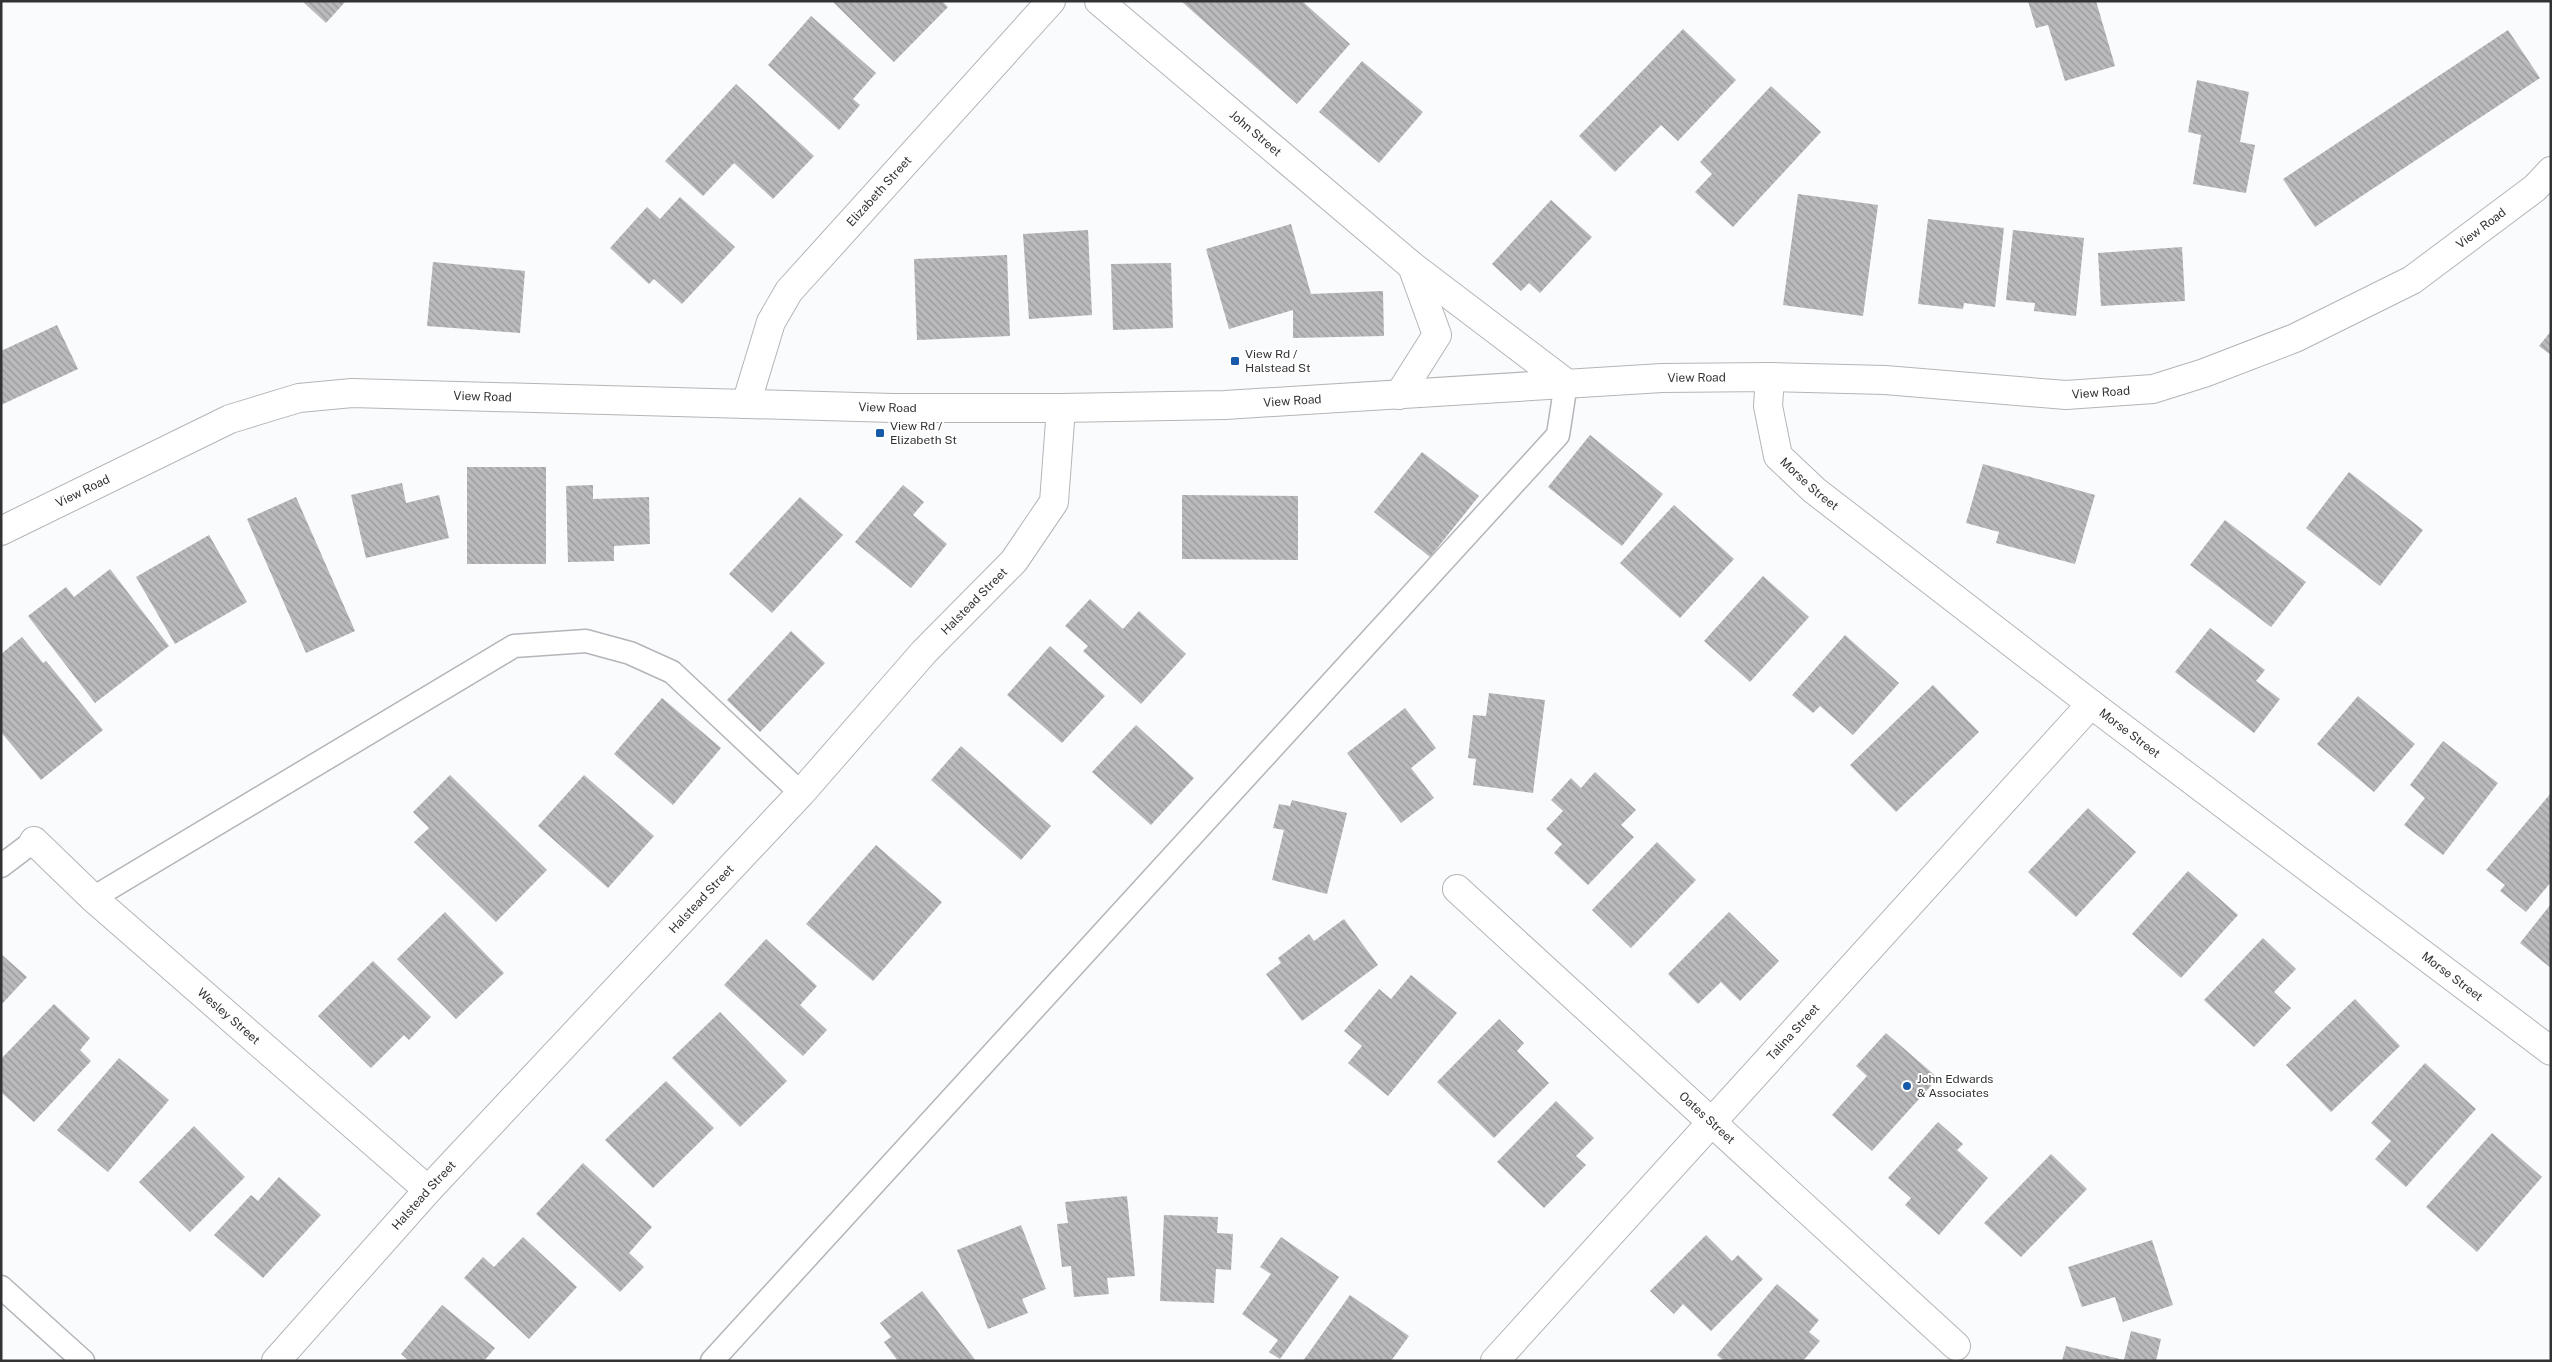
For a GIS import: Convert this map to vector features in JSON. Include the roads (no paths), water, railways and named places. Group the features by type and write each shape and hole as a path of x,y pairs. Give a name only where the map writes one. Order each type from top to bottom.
{"street":[{"name":"Elizabeth Street","path":"746,404 771,322 789,291 1051,1"},
{"name":"John Street","path":"1099,1 1412,266 1566,383"},
{"name":"View Road","path":"1,531 230,419 299,398 352,393 893,408 1061,408 1225,405 1399,396 1566,383 1662,378 1770,377 1885,380 2066,396 2153,389 2204,373 2295,338 2412,280 2535,188 2551,171"},
{"name":"John Street","path":"1399,396 1437,335 1412,266"},
{"name":"Morse Street","path":"1770,377 1768,406 1778,456 1814,490 2091,704 2551,1051"},
{"name":"Halstead Street","path":"276,1361 428,1190 801,792 924,652 1014,561 1054,502 1061,408"},
{"name":"Talina Street","path":"1495,1361 2091,704"},
{"name":"Wesley Street","path":"34,841 93,898 428,1190"},
{"name":"Oates Street","path":"1457,890 1712,1120 1956,1346"}],"lane":[{"path":"712,1361 1558,435 1566,383"},
{"path":"93,898 514,646 586,641 630,653 672,672 801,792"},
{"path":"1,866 34,841"},
{"path":"1,1287 83,1361"}],"place":[{"name":"View Rd / Halstead St","path":"1235,361"},
{"name":"View Rd / Elizabeth St","path":"880,433"},
{"name":"John Edwards & Associates","path":"1907,1086"}]}
